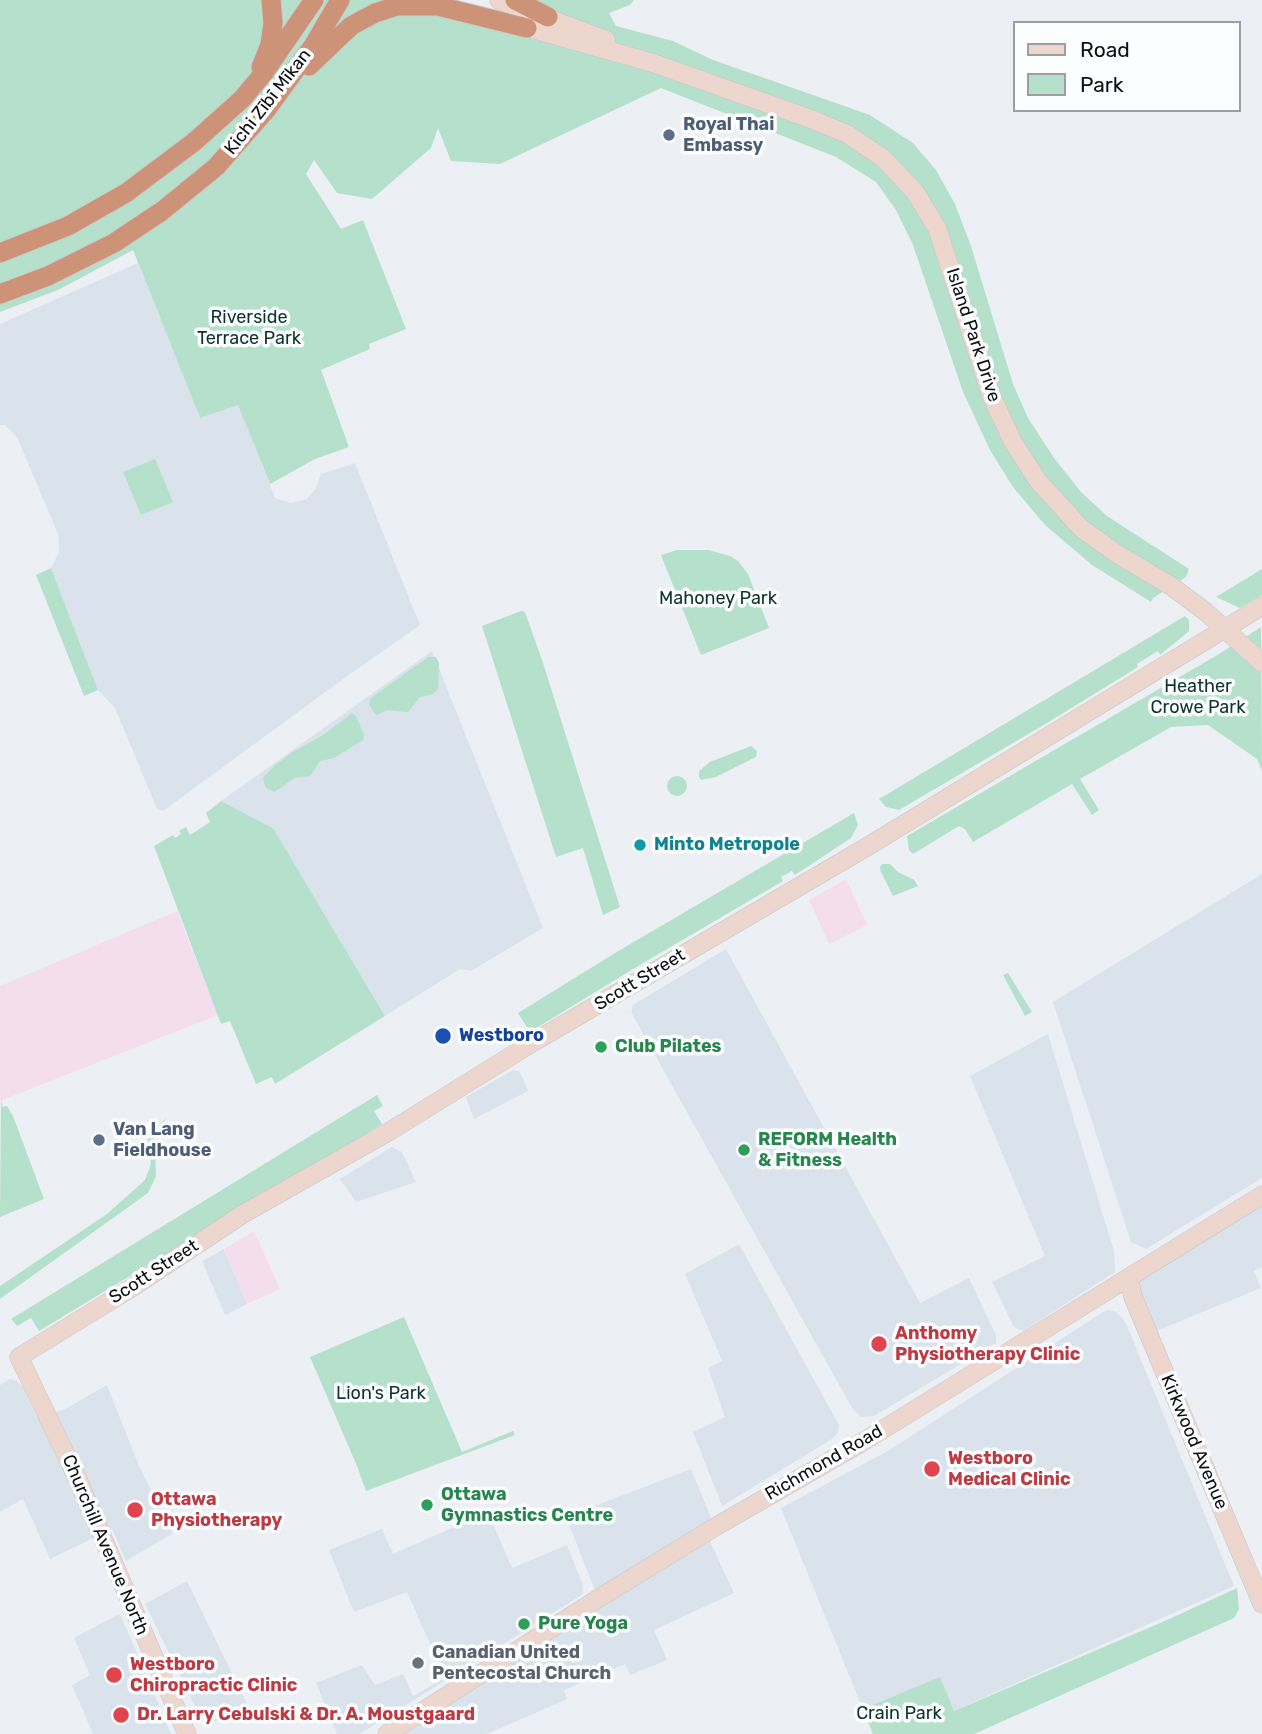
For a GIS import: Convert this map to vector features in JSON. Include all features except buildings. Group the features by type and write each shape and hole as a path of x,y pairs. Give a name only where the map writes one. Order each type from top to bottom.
{"highway":[{"path":"242,99 262,65 270,45 273,23 271,0"},
{"name":"Kichi Zībī Mīkan","path":"0,253 68,226 126,193 194,142 242,99 278,55 314,0"},
{"name":"Kichi Zībī Mīkan","path":"0,294 81,261 114,243 162,211 216,167 267,109 313,46 340,0"},
{"path":"515,0 548,18"},
{"path":"267,109 343,32 358,21 385,9 408,5 438,6 527,28"}],"main road":[{"name":"Island Park Drive","path":"446,0 527,28 653,63 838,130 869,148 900,175 923,204 940,234 988,388 1013,442 1034,475 1057,505 1081,528 1117,554 1171,586 1225,628 1262,663"},
{"name":"Island Park Drive","path":"499,0 597,36 653,63"},
{"name":"Scott Street","path":"19,1357 133,1287 253,1208 390,1130 864,848 1262,606"},
{"name":"Richmond Road","path":"387,1734 599,1598 851,1449 1262,1195"},
{"name":"Kirkwood Avenue","path":"1129,1278 1133,1297 1262,1604"},
{"name":"Churchill Avenue North","path":"19,1357 78,1480 187,1734"}],"shaded area":[{"path":"138,263 200,418 238,404 275,498 290,503 307,499 316,488 321,474 355,463 420,625 163,811 157,809 115,708 98,690 51,568 59,552 58,534 17,437 5,425 0,425 0,324"},
{"path":"432,651 543,928 471,971 460,969 385,1016 273,828 221,801"},
{"path":"1262,874 1262,1178 1146,1249 1131,1242 1053,1002"},
{"path":"846,879 867,925 829,944 809,900"},
{"path":"177,911 218,1015 0,1101 0,986"},
{"path":"726,949 920,1303 969,1278 996,1335 996,1343 874,1416 861,1417 852,1408 631,1012 633,1005"},
{"path":"1048,1034 1114,1251 1115,1272 1023,1331 1014,1327 992,1282 1045,1256 970,1076"},
{"path":"513,1070 520,1072 528,1091 474,1119 466,1097"},
{"path":"392,1147 402,1152 416,1182 356,1202 340,1179"},
{"path":"1262,1195 1262,1267 1254,1271 1261,1288 1149,1334 1129,1278"},
{"path":"254,1231 280,1289 247,1304 224,1249"},
{"path":"739,1244 839,1425 838,1433 832,1439 722,1506 693,1432 725,1417 708,1368 722,1361 685,1274"},
{"path":"224,1249 247,1304 225,1315 202,1261"},
{"path":"1109,1310 1116,1312 1125,1321 1234,1586 902,1734 873,1734 781,1508 888,1451"},
{"path":"10,1379 23,1387 37,1418 65,1409 107,1385 139,1466 173,1533 126,1561 112,1529 50,1559 23,1499 0,1512 0,1385"},
{"path":"691,1469 715,1527 706,1533 734,1593 654,1630 667,1660 630,1675 625,1664 564,1690 567,1699 487,1734 404,1734 401,1725 598,1598 566,1517"},
{"path":"488,1512 512,1568 567,1545 583,1586 583,1594 360,1734 337,1734 316,1683 362,1665 375,1685 403,1674 413,1696 445,1678 407,1592 354,1612 329,1550 382,1529 393,1554"},
{"path":"187,1581 250,1710 204,1725 145,1604"},
{"path":"119,1614 171,1734 93,1734 72,1685 90,1675 74,1638"}],"green space":[{"name":"Riverside Terrace Park","path":"0,0 416,0 539,39 551,7 536,0 634,0 630,5 609,13 616,26 673,41 713,60 870,115 913,143 936,170 955,204 971,246 1013,384 1028,418 1054,458 1081,492 1107,516 1189,569 1186,577 1151,602 1092,565 1045,525 1013,487 990,450 963,392 913,245 896,210 876,182 836,157 661,88 500,164 451,161 438,128 431,148 372,199 337,193 314,160 306,174 341,229 363,220 406,329 369,344 370,349 321,370 349,447 315,459 270,484 238,405 200,418 133,250 58,290 0,312"},
{"path":"155,459 173,502 141,515 123,472"},
{"name":"Mahoney Park","path":"677,550 708,550 738,561 748,574 769,628 701,655 661,555"},
{"path":"51,568 98,690 84,696 36,575"},
{"path":"1262,569 1262,595 1240,608 1216,597"},
{"path":"521,611 525,612 543,663 620,907 603,915 583,848 556,857 482,626"},
{"path":"1185,616 1189,620 1189,631 1160,655 1158,651 1137,664 1138,667 1047,723 899,810 886,807 879,799"},
{"name":"Heather Crowe Park","path":"1261,627 1262,771 1257,759 1208,725 1171,727 1080,779 1099,810 1092,815 1072,784 973,842 965,829 959,826 913,854 909,850 907,836"},
{"path":"428,657 436,657 439,663 438,689 433,694 420,697 408,712 387,710 377,715 374,713 369,704 371,698"},
{"path":"352,713 364,735 363,740 334,758 320,761 310,776 295,778 274,792 265,787 263,778 274,766"},
{"path":"751,746 757,751 756,757 716,777 701,780 699,777 699,771 710,762"},
{"path":"677,776 684,779 687,786 684,793 677,796 670,793 667,786 670,779"},
{"path":"221,801 273,828 385,1016 275,1084 272,1077 256,1084 230,1021 221,1024 154,846 173,835 175,838 181,834 179,831 186,827 190,835 210,822 206,813"},
{"path":"854,813 858,825 851,838 795,875 792,871 781,877 783,881 530,1032 518,1013"},
{"path":"882,864 890,864 898,872 914,880 918,886 893,896 881,872"},
{"path":"1008,973 1032,1012 1025,1016 1003,975"},
{"path":"377,1095 383,1106 374,1111 382,1124 39,1331 31,1318 17,1326 11,1319"},
{"path":"1,1097 2,1107 7,1106 13,1116 44,1199 0,1217"},
{"path":"167,1118 155,1138 156,1176 148,1193 0,1299 0,1286 107,1214 145,1180 151,1164 148,1140 157,1126"},
{"name":"Lion's Park","path":"404,1317 462,1452 513,1431 515,1435 366,1491 310,1357"},
{"name":"Crain Park","path":"1237,1588 1239,1609 1234,1618 974,1734 873,1734 863,1709 940,1677 954,1711"}],"place":[{"name":"Royal Thai Embassy","path":"669,135"},
{"name":"Minto Metropole","path":"640,845"},
{"name":"Westboro","path":"443,1036"},
{"name":"Club Pilates","path":"601,1047"},
{"name":"Van Lang Fieldhouse","path":"99,1140"},
{"name":"REFORM Health & Fitness","path":"744,1150"},
{"name":"Anthomy Physiotherapy Clinic","path":"879,1344"},
{"name":"Westboro Medical Clinic","path":"932,1469"},
{"name":"Ottawa Gymnastics Centre","path":"427,1505"},
{"name":"Ottawa Physiotherapy","path":"135,1510"},
{"name":"Pure Yoga","path":"524,1624"},
{"name":"Canadian United Pentecostal Church","path":"418,1663"},
{"name":"Westboro Chiropractic Clinic","path":"114,1675"},
{"name":"Dr. Larry Cebulski & Dr. A. Moustgaard","path":"121,1715"}]}
